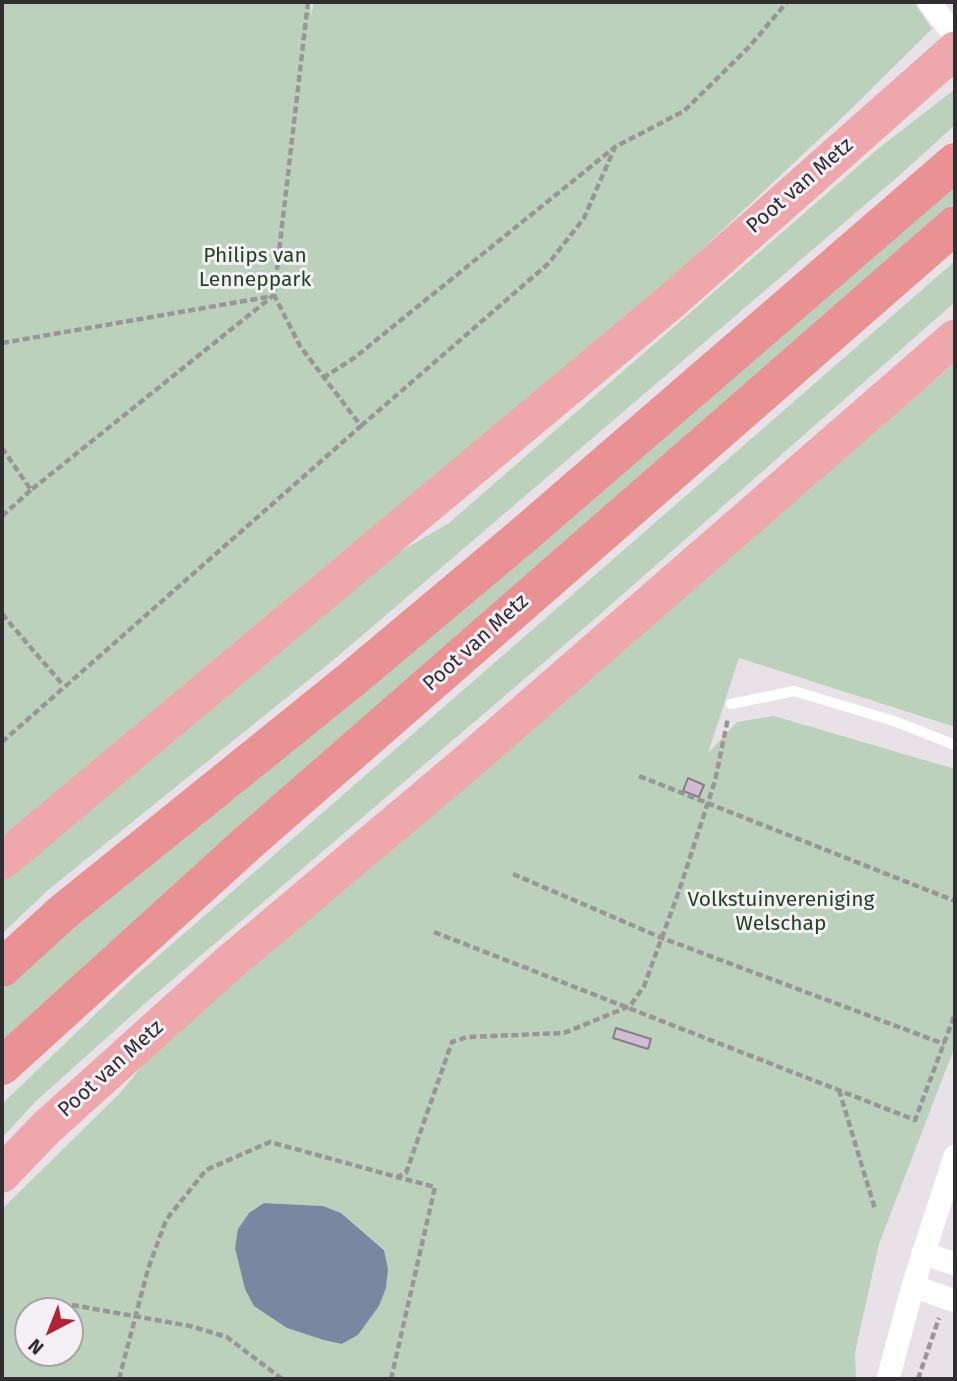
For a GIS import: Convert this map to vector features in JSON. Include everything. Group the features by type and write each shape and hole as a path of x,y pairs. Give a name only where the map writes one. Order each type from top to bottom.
{"highway":[{"name":"Poot van Metz","path":"2,861 675,298 953,47"},
{"path":"2,968 73,904 352,679 520,538 955,162"},
{"name":"Poot van Metz","path":"2,1066 251,839 955,225"},
{"name":"Poot van Metz","path":"2,1174 46,1128 219,972 470,760 955,338"}],"street":[{"path":"929,2 953,47"},
{"path":"888,1379 913,1286 955,1156"},
{"path":"923,1253 955,1264"},
{"path":"913,1286 955,1301"}],"lane":[{"path":"731,704 794,691 894,721 955,745"}],"path":[{"path":"308,2 274,295 300,346 361,426"},
{"path":"323,378 354,358 615,147 684,111 749,47 787,2"},
{"path":"2,742 63,685 549,263 584,218 615,147"},
{"path":"2,343 274,295"},
{"path":"2,516 274,295"},
{"path":"2,447 31,491"},
{"path":"2,614 63,685"},
{"path":"397,1177 406,1173 452,1042 467,1037 564,1033 630,1006 644,986 707,804 731,704"},
{"path":"639,776 955,901"},
{"path":"513,874 662,937 944,1044"},
{"path":"434,932 915,1119 955,1014"},
{"path":"838,1089 876,1209"},
{"path":"119,1379 148,1269 166,1220 206,1170 270,1142 435,1187 391,1379"},
{"path":"84,1307 227,1337 282,1379"}],"green space":[{"name":"Philips van Lenneppark","path":"2,2 310,2 311,16 314,2 914,2 932,29 662,287 2,843"},
{"path":"955,89 955,125 901,174 337,657 48,890 2,934 2,880 20,863 386,560 449,523 879,148"},
{"path":"955,180 955,202 2,1044 2,990 73,924"},
{"path":"955,261 955,302 597,617 150,999 35,1102 2,1138 2,1104 133,978"},
{"name":"Volkstuinvereniging Welschap","path":"955,363 955,727 739,658 708,753 737,722 774,716 955,769 955,1046 879,1244 855,1353 856,1379 2,1379 2,1209 119,1094 166,1037","holes":["264,1203 323,1206 341,1213 384,1249 386,1288 379,1306 358,1335 343,1344 288,1328"]}],"water":[{"path":"264,1203 323,1206 341,1213 384,1250 388,1269 386,1288 379,1306 358,1335 342,1344 324,1340 287,1328 254,1306 245,1289 235,1248 238,1229 249,1213"}],"building":[{"path":"688,778 704,785 699,797 683,791"},
{"path":"616,1028 651,1039 648,1049 613,1038"}]}
